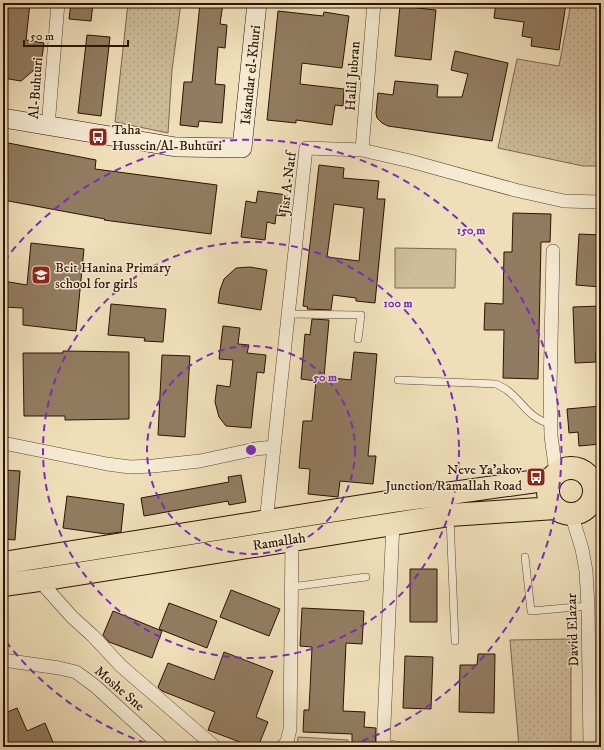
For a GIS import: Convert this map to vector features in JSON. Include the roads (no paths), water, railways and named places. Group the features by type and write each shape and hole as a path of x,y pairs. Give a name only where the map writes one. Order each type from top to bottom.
{"highway":[{"name":"Ramallah","path":"3,563 266,522 561,473 601,469"},
{"path":"584,472 590,478 593,485 593,494 590,502 578,507 550,501 548,486 561,473 584,472"},
{"name":"Ramallah","path":"3,584 39,580 450,515 578,507"}],"street":[{"name":"Al-Buhturi","path":"48,127 58,3"},
{"name":"Iskandar el-Khuri","path":"48,127 176,147 242,148 257,3"},
{"name":"Halil Jubran","path":"362,150 374,3"},
{"path":"3,118 48,127"},
{"name":"Jisr A-Natf","path":"266,522 306,148 362,150 410,161 515,190 564,201 601,202"},
{"path":"553,251 550,390 551,436 561,473"},
{"path":"3,443 107,464 130,467 171,465 200,461 255,449 274,447"},
{"name":"David Elazar","path":"578,507 586,572 588,606 590,747"},
{"path":"383,745 392,523"},
{"path":"282,747 287,742 290,729 292,539"},
{"path":"39,580 72,617 93,636 121,666 215,747"},
{"name":"Moshe Sne","path":"3,660 76,672 96,686 162,747"}],"lane":[{"path":"288,314 361,315 358,339"},
{"path":"398,380 496,384 508,391 527,412 541,422 551,424"},
{"path":"450,515 455,641"},
{"path":"525,557 531,611 588,606"},
{"path":"291,587 366,577"},
{"path":"383,745 408,747"}],"place":[{"name":"Taha Hussein/Al-Buhturi","path":"98,137"},
{"name":"Beit Hanina Primary school for girls","path":"41,275"},
{"name":"Neve Ya'akov Junction/Ramallah Road","path":"536,477"}]}
